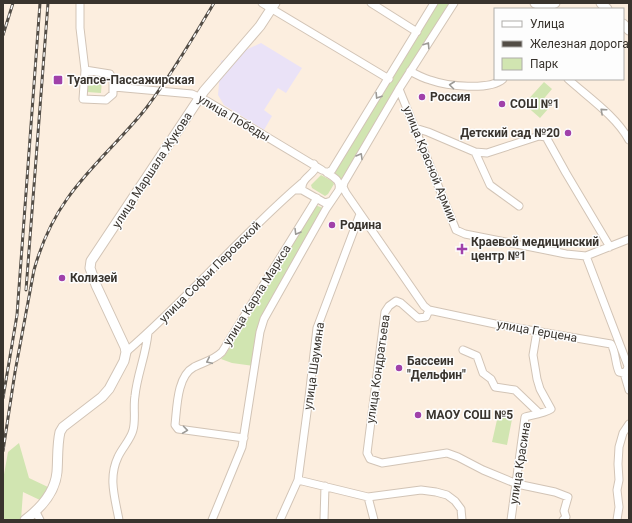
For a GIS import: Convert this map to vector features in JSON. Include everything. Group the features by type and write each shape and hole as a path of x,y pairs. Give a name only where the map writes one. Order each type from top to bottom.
{"main road":[{"path":"539,6 555,3"},
{"name":"улица Маршала Жукова","path":"126,352 96,285 90,268 91,261 200,97 260,26 273,6"},
{"path":"25,520 38,516 54,485 57,474 60,432 63,427 102,397 109,389 124,361 126,352"}],"street":[{"path":"80,3 80,28 85,70 83,98 106,100 113,94 114,80 110,74 85,70"},
{"path":"262,3 273,6 390,79"},
{"path":"371,3 416,32"},
{"path":"320,169 332,170 390,79 434,3"},
{"name":"улица Карла Маркса","path":"212,520 242,447 262,325 267,312 327,204 342,187 399,88 454,3"},
{"path":"410,71 431,81 452,85 487,85 502,80"},
{"path":"569,80 616,122 624,131 629,140"},
{"name":"улица Победы","path":"114,87 180,92 200,97 320,169 342,187"},
{"name":"улица Красной Армии","path":"399,88 456,230 465,234 566,254 586,256 610,248 629,239"},
{"path":"415,128 475,152 488,153 539,136 546,137 610,248"},
{"path":"475,152 490,185 519,206"},
{"name":"улица Софьи Перовской","path":"126,352 148,333 293,190 320,169"},
{"path":"302,183 302,187 305,191"},
{"path":"342,187 424,306 429,310"},
{"path":"293,190 305,191 327,204"},
{"name":"улица Карла Маркса","path":"244,438 178,429 175,425 181,384 186,373 191,369 213,359 222,352 317,198"},
{"name":"улица Шаумяна","path":"280,520 298,480 310,397 317,328 360,214"},
{"path":"586,256 628,366 624,373 629,390"},
{"name":"улица Кондратьева","path":"429,310 426,317 418,318 401,303 396,301 389,306 385,312 367,453 371,460 382,463 447,453 517,484"},
{"name":"улица Герцена","path":"429,310 495,324 611,344 614,348 619,372 624,373"},
{"name":"улица Красина","path":"511,520 525,417 546,412 551,409 540,390 537,379 533,356 537,331"},
{"path":"119,520 113,494 112,481 114,467 118,456 133,431 135,396 148,333"},
{"path":"463,350 477,356 483,373 490,379 495,387 515,390 539,413"},
{"path":"617,520 619,507 617,490 619,480 619,447 623,433 629,424"},
{"path":"298,480 368,497 421,490 436,492 447,495 455,501 461,508 462,520"},
{"path":"517,484 555,492 568,497 564,512 566,517 563,520"},
{"path":"324,520 325,486"},
{"path":"368,497 374,520"}],"shaded area":[{"path":"261,43 302,68 286,93 278,88 264,110 272,116 264,130 224,105 218,95 221,61"}],"green space":[{"path":"437,3 452,3 343,181 332,174"},
{"path":"88,78 102,79 101,93 87,92"},
{"path":"544,82 552,89 541,102 548,109 540,118 524,104"},
{"path":"321,175 332,181 334,184 325,196 312,188 311,185"},
{"path":"315,205 323,208 264,318 254,366 232,363 221,359 233,343"},
{"path":"499,411 513,414 507,445 492,442"},
{"path":"19,443 29,478 50,488 42,501 23,492 21,520 3,520 3,480 8,452"}],"railway":[{"path":"3,35 13,3"},
{"path":"3,398 17,315 40,3"},
{"path":"26,290 48,3"},
{"path":"3,451 15,372 34,270 40,251 56,215 76,187 147,107 182,56 214,3"}],"place":[{"name":"Туапсе-Пассажирская","path":"58,80"},
{"name":"Россия","path":"422,97"},
{"name":"СОШ №1","path":"502,104"},
{"name":"Детский сад №20","path":"568,133"},
{"name":"Родина","path":"332,225"},
{"name":"Краевой медицинский центр №1","path":"462,249"},
{"name":"Колизей","path":"62,278"},
{"name":"Бассеин \"Дельфин\"","path":"399,368"},
{"name":"МАОУ СОШ №5","path":"418,415"}]}
